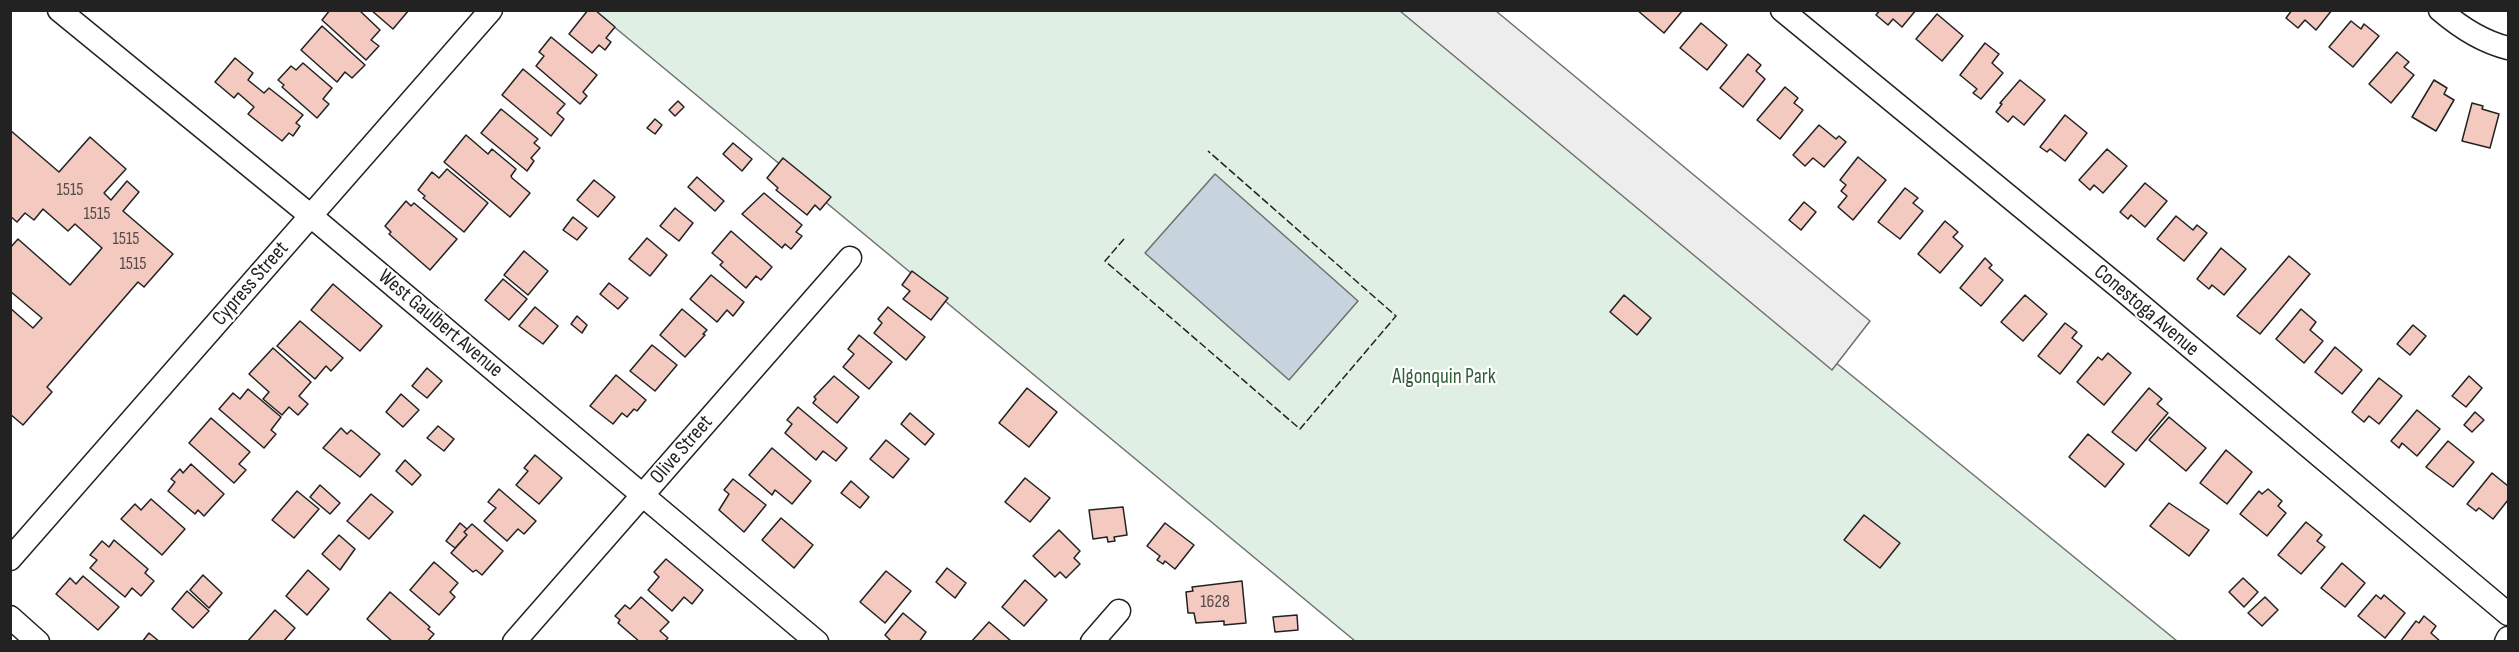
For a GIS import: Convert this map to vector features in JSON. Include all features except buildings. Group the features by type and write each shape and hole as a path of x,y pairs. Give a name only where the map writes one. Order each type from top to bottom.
{"street":[{"name":"West Gaulbert Avenue","path":"59,10 311,216 817,642"},
{"name":"Cypress Street","path":"10,559 491,10"},
{"name":"Conestoga Avenue","path":"1782,10 2125,292 2508,614"},
{"path":"2440,10 2456,24 2492,44 2508,48"},
{"name":"Olive Street","path":"514,642 850,258"},
{"path":"1092,642 1119,611"},
{"path":"10,617 38,642"}],"green space":[{"name":"Algonquin Park","path":"595,11 1405,11 2177,641 1355,641"}],"shaded area":[{"path":"1400,11 1496,11 1870,321 1832,370"},
{"path":"1215,174 1358,301 1289,380 1145,253"}],"fence":[{"path":"1124,239 1105,261 1300,429 1396,316 1208,151"}]}
